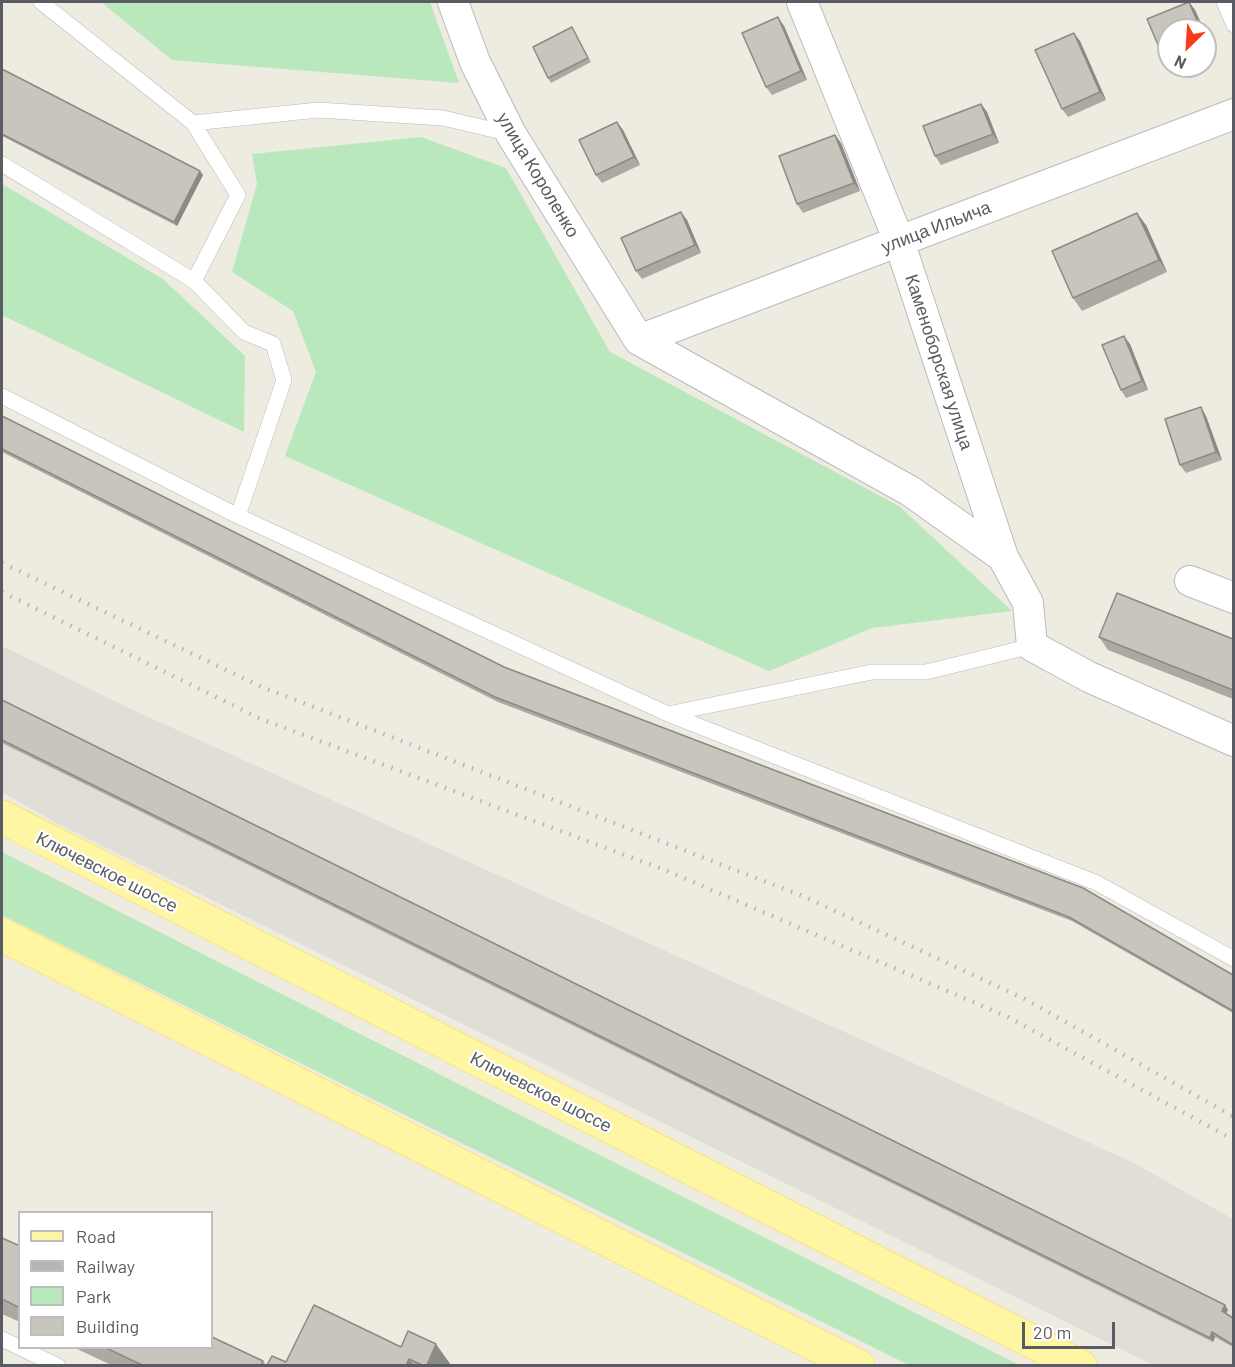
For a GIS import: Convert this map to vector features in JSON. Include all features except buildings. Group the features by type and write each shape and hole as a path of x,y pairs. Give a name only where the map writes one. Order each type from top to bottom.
{"main road":[{"name":"Ключевское шоссе","path":"2,818 1080,1365"},
{"path":"2,935 858,1365"}],"street":[{"name":"улица Короленко","path":"453,2 475,62 511,134 639,340"},
{"name":"Каменоборская улица","path":"802,2 899,241 1004,557 1028,603 1032,646"},
{"name":"улица Ильича","path":"639,340 1233,114"},
{"path":"639,340 910,491 1004,557"},
{"path":"1190,581 1233,598"},
{"path":"1032,646 1089,677 1233,741"}],"lane":[{"path":"41,2 194,123 238,195 194,280"},
{"path":"1224,2 1233,25"},
{"path":"194,123 318,110 443,118 511,134"},
{"path":"2,164 194,280 244,333 273,344 284,381 238,516"},
{"path":"2,396 238,516 668,714 1097,883 1233,959"},
{"path":"668,714 872,672 926,672 1032,646"},
{"path":"2,1339 18,1346"},
{"path":"24,1349 58,1365"}],"shaded area":[{"path":"2,646 133,710 1132,1162 1233,1219 1233,1365 1153,1365 58,824 2,792"}],"green space":[{"path":"101,2 430,2 459,83 172,60"},
{"path":"421,137 506,168 610,352 899,506 1012,611 872,628 769,671 285,456 316,372 293,311 232,272 257,184 252,154"},
{"path":"2,184 163,279 245,356 244,432 2,315"},
{"path":"2,852 1019,1365 909,1365 2,915"}],"railway":[{"path":"2,563 262,687 805,897 1025,999 1234,1117"},
{"path":"2,592 261,719 665,870 1008,1017 1234,1140"}]}
